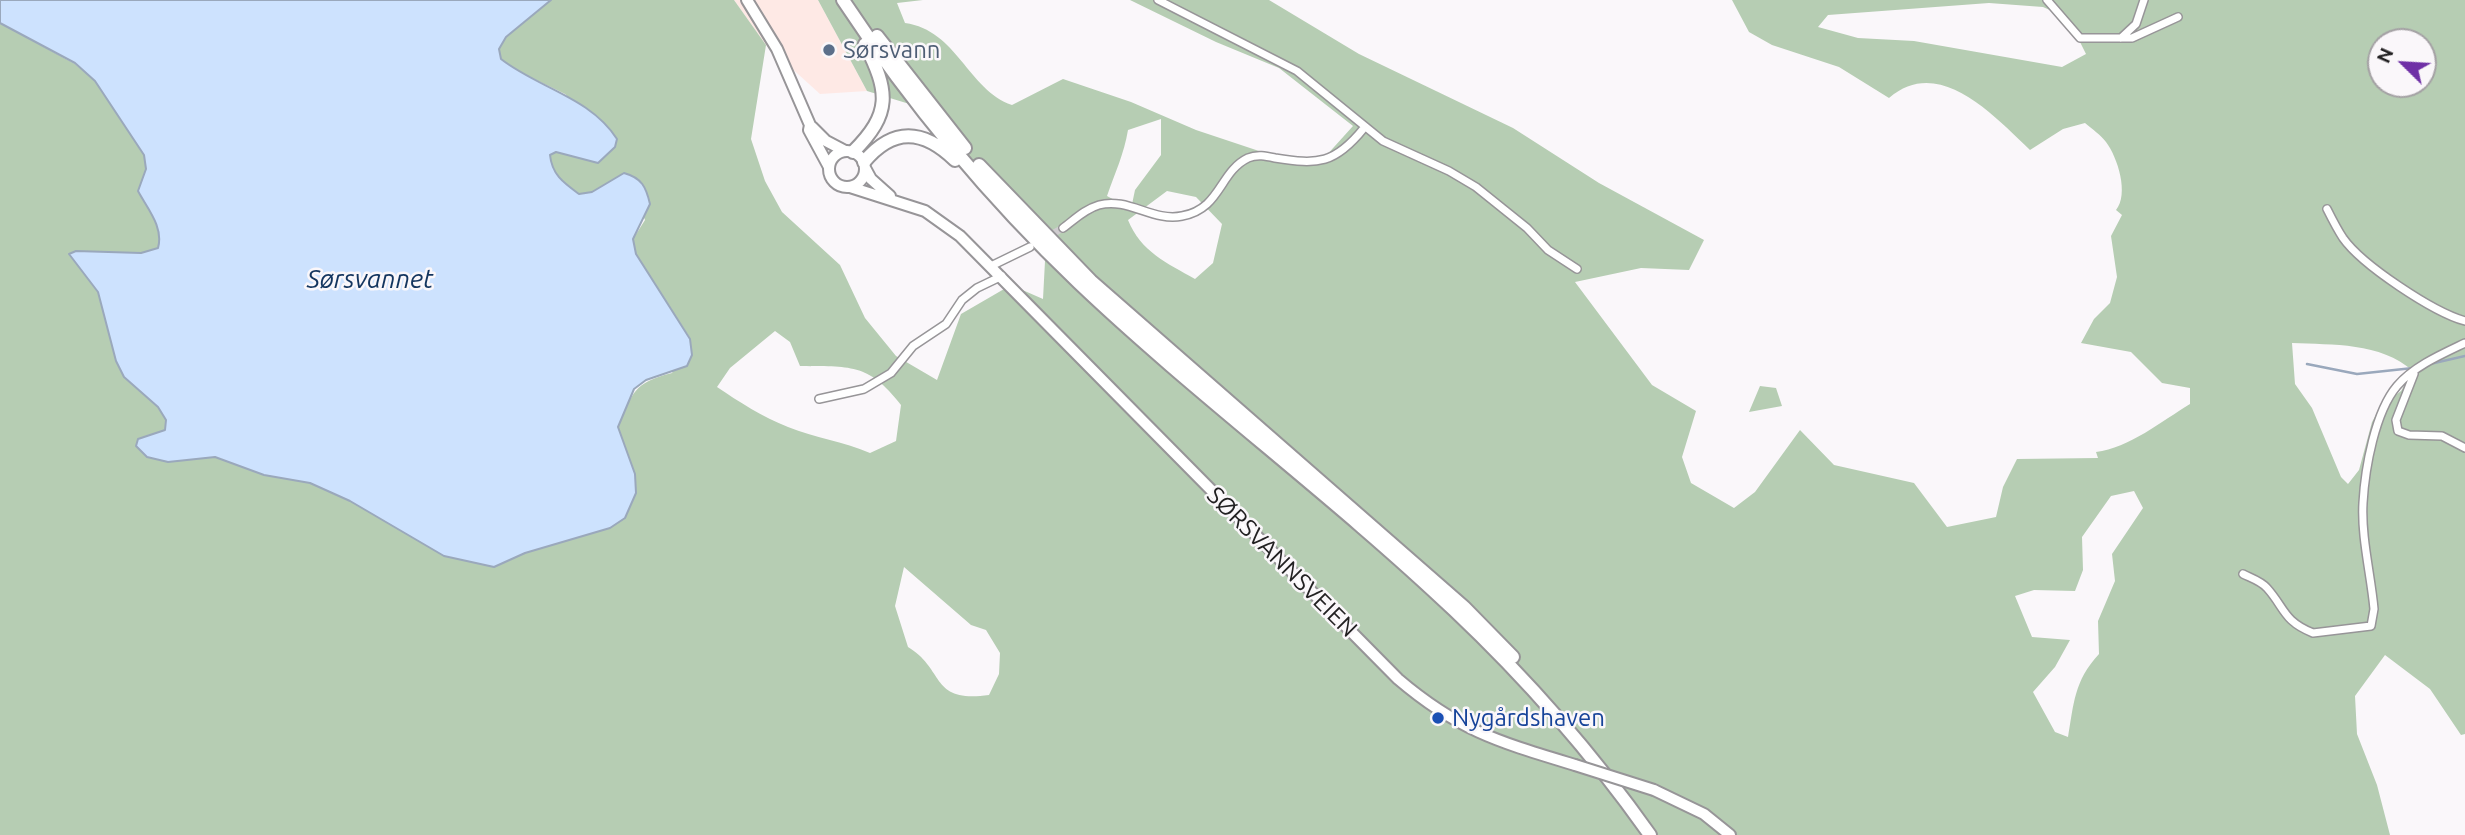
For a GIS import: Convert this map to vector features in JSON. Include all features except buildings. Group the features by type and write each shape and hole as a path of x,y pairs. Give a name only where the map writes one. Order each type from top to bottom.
{"highway":[{"path":"843,0 880,73 884,103 878,125 849,152"},
{"path":"843,0 906,91 1006,209"},
{"path":"853,0 919,90 1031,222 1091,281 1464,607 1540,684 1614,771 1660,835"},
{"path":"864,165 880,144 898,137 926,139 941,146 1080,284 1454,609 1531,686 1602,767 1650,835"}],"main road":[{"path":"747,0 777,49 810,125 826,141 849,152 864,165 859,183 850,187 835,182 809,130 810,125"},
{"path":"829,167 834,156 849,152"},
{"name":"SØRSVANNSVEIEN","path":"864,165 871,179 892,198"},
{"name":"SØRSVANNSVEIEN","path":"850,187 892,198 934,216 991,266 1398,679 1440,713 1490,739 1654,790 1704,814 1730,835"}],"street":[{"path":"1158,0 1297,71 1383,141 1449,171 1476,187 1527,228 1548,250 1577,269"},
{"path":"2048,0 2080,38 2132,38 2178,17"},
{"path":"2121,38 2137,24 2144,0"},
{"path":"1063,228 1086,211 1108,204 1125,204 1169,218 1191,214 1210,204 1236,170 1250,157 1259,155 1308,163 1322,162 1346,148 1364,128"},
{"path":"2327,209 2344,240 2363,258 2428,304 2465,321"},
{"path":"991,266 1030,247"},
{"path":"819,400 864,389 891,373 914,346 946,324 962,300 977,288 1002,276"},
{"path":"2243,574 2267,588 2283,615 2305,630 2313,633 2371,626 2374,609 2363,503 2379,416 2386,400 2399,383 2465,344"},
{"path":"2416,371 2396,420 2398,431 2410,435 2442,436 2465,448"}],"shaded area":[{"path":"734,0 818,0 867,91 820,94 766,45"}],"green space":[{"path":"551,0 734,0 766,45 751,139 765,181 782,212 840,265 865,318 896,356 937,380 961,314 1011,285 1043,299 1045,261 1023,224 916,106 867,91 818,0 923,0 897,3 905,23 923,28 937,37 984,87 1012,105 1063,79 1131,102 1196,130 1277,157 1325,157 1353,126 1279,68 1216,42 1130,0 1269,0 1359,54 1513,128 1599,183 1704,240 1689,270 1641,268 1575,282 1652,385 1696,411 1682,457 1691,483 1734,508 1755,492 1800,430 1834,465 1914,483 1947,527 1996,517 2003,487 2017,459 2098,458 2096,452 2133,440 2190,404 2190,388 2162,383 2131,352 2081,343 2094,319 2110,303 2117,277 2111,236 2122,215 2116,210 2122,195 2122,186 2114,157 2104,139 2085,123 2063,129 2030,150 1982,107 1946,86 1927,83 1908,86 1889,98 1839,67 1772,45 1749,32 1732,0 2465,0 2465,734 2461,735 2430,689 2385,655 2355,696 2357,734 2377,785 2390,835 0,835 0,23 75,64 95,81 144,155 146,169 138,191 157,225 158,248 141,253 69,254 98,292 124,377 158,407 166,420 165,430 138,439 137,446 147,457 168,462 215,457 264,475 310,483 350,501 444,556 494,567 525,553 635,474 618,427 631,397 642,385 672,373 690,338 636,254 633,239 645,220 624,173 592,192 579,194 564,182 553,168 550,155 556,152 598,163 615,147 616,139 565,94 516,70 501,59 499,49 506,37","holes":["1989,3 2043,7 2068,18 2086,54 2062,67 1914,41 1858,38 1818,27 1828,15","1161,119 1161,155 1135,190 1131,209 1107,196 1128,130","1167,191 1196,197 1222,224 1213,263 1195,279 1148,249 1133,231 1128,220","775,331 790,342 800,366 845,367 867,374 878,381 901,405 896,441 870,453 779,423 717,387 730,368","2292,343 2340,345 2371,350 2386,355 2413,371 2401,391 2381,406 2372,422 2359,470 2348,484 2341,477 2312,408 2295,384","2134,491 2143,508 2112,554 2115,581 2098,621 2099,654 2080,683 2068,737 2055,732 2033,692 2055,667 2070,640 2032,637 2015,596 2034,590 2075,591 2083,570 2082,537 2111,496","904,567 971,625 986,630 1000,653 999,674 989,695 956,694 940,683 928,665 908,647 895,606"]},
{"path":"1760,386 1776,388 1782,406 1749,412"}],"water":[{"name":"Sørsvannet","path":"0,0 551,0 506,37 499,49 501,59 593,113 617,139 615,147 598,163 556,152 550,155 553,168 564,182 579,194 592,192 624,173 642,184 650,204 633,239 636,254 690,339 692,355 687,366 646,380 634,389 618,427 635,474 636,493 625,518 610,528 525,553 494,567 444,556 350,501 310,483 264,475 215,457 168,462 147,457 136,446 138,439 165,430 166,420 158,407 124,377 116,361 98,292 69,254 76,251 141,253 158,248 157,225 138,191 146,169 144,155 95,81 75,63 0,23"}],"waterway":[{"path":"2430,364 2465,356"},
{"path":"2307,364 2357,374 2413,368"}],"tunnel":[{"path":"1045,238 1063,228"}],"place":[{"name":"Sørsvann","path":"829,50"},
{"name":"Nygårdshaven","path":"1438,718"}]}
